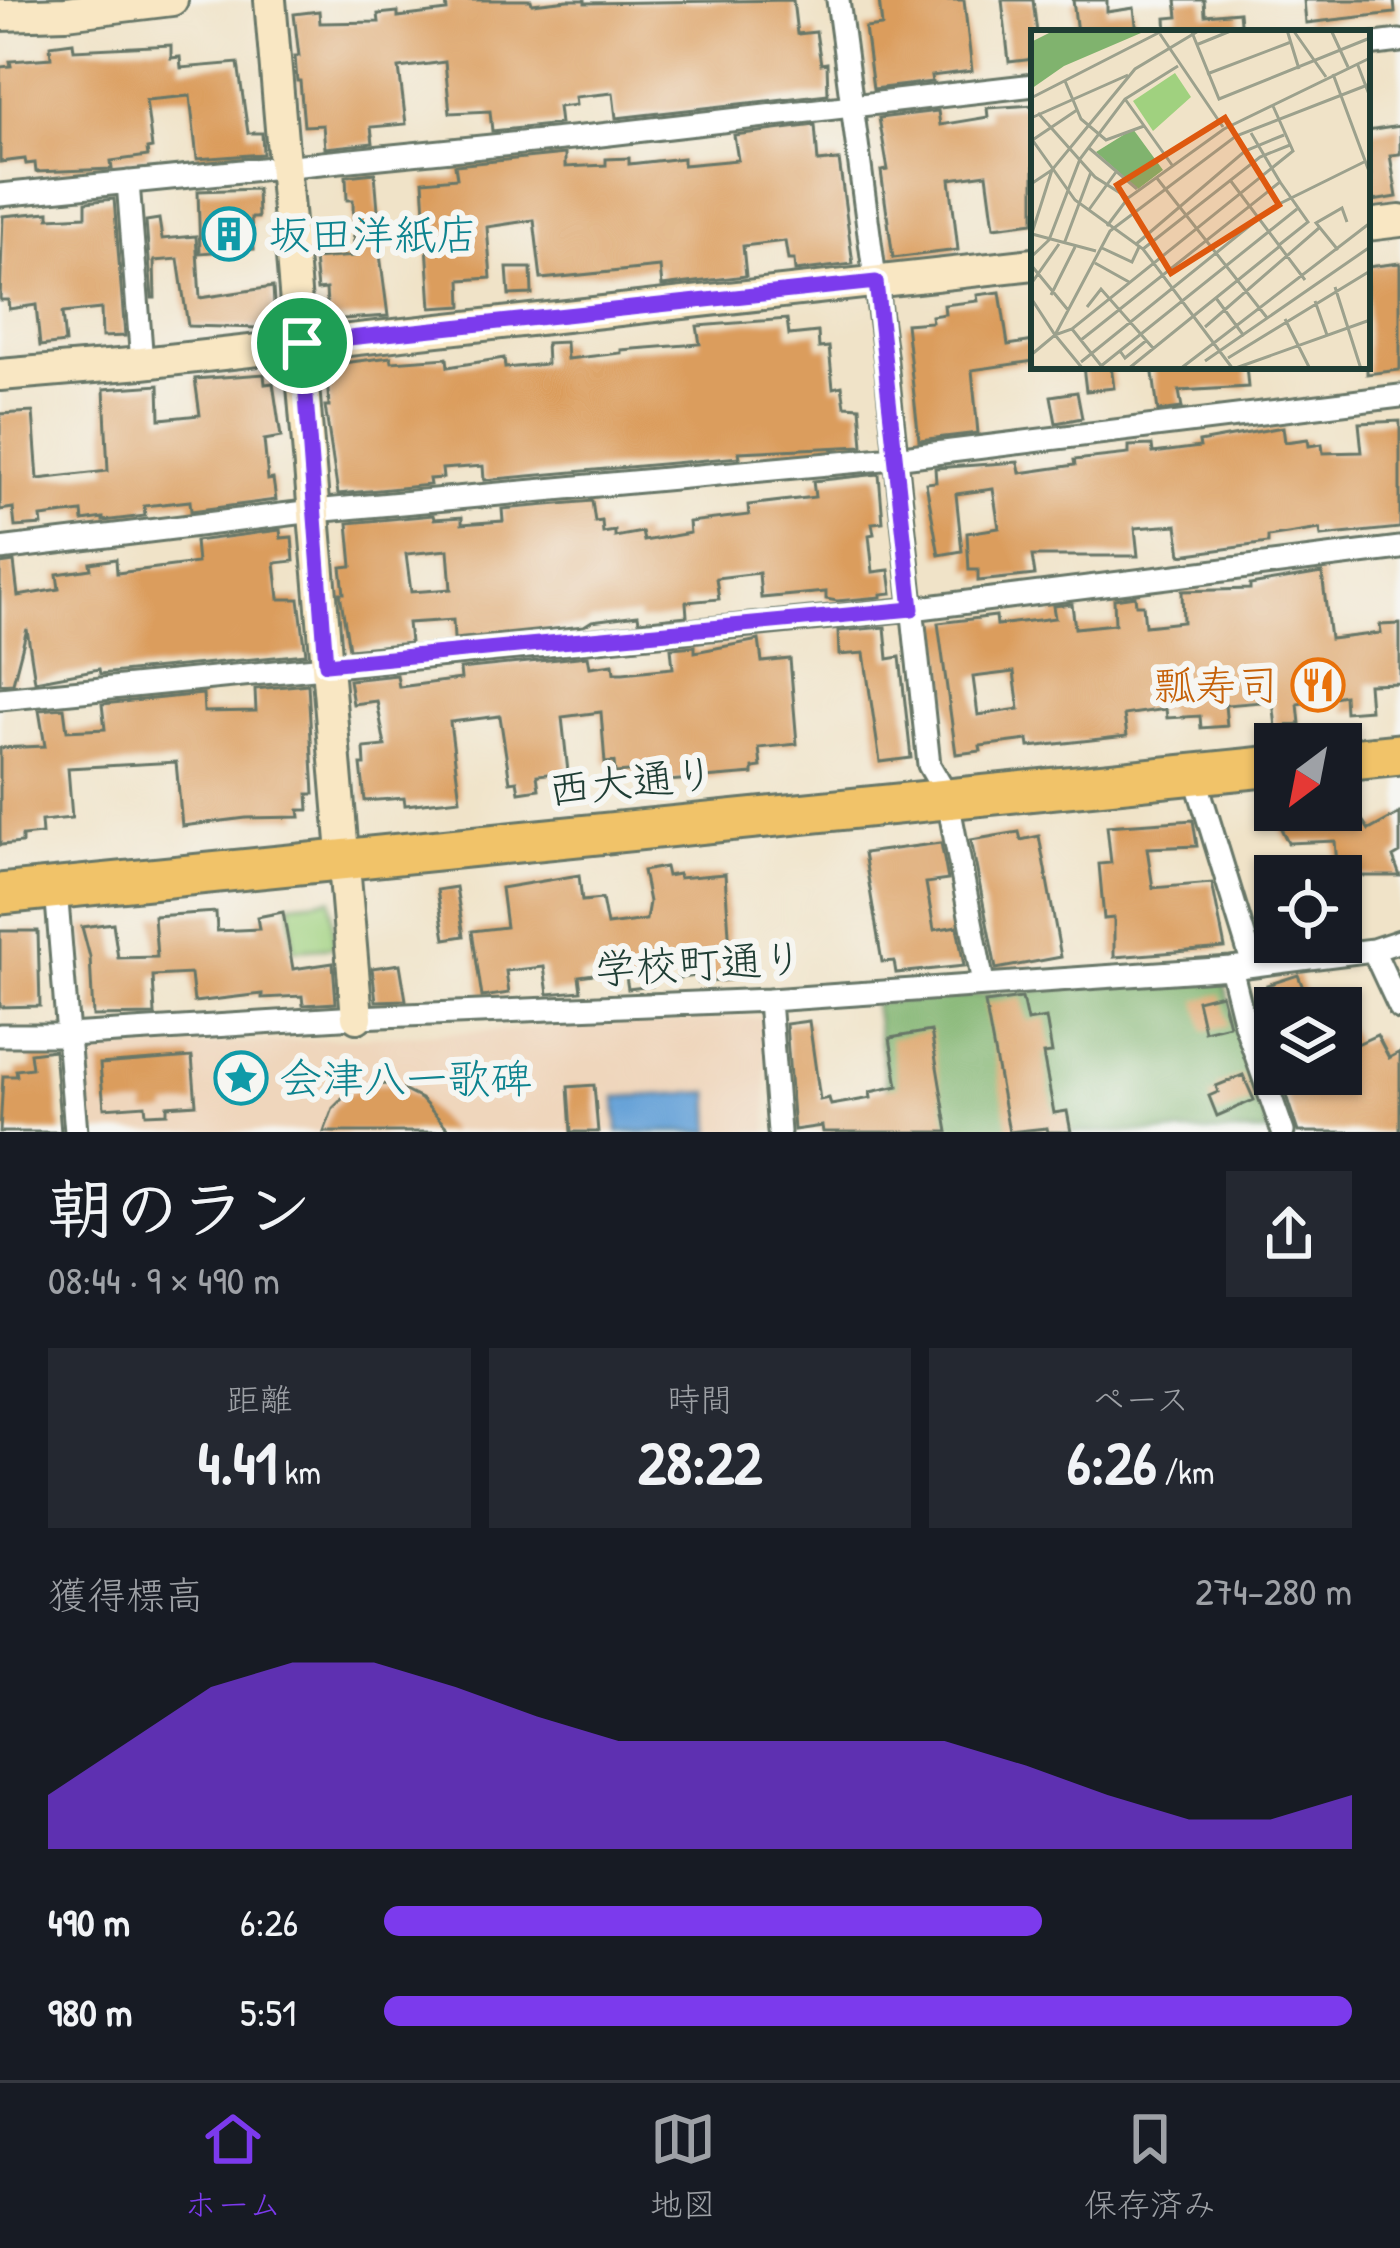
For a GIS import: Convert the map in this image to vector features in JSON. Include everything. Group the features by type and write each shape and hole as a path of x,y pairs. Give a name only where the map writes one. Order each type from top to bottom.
{"highway":[{"path":"1362,758 1400,754"},
{"name":"西大通り","path":"0,894 1254,768"}],"street":[{"path":"0,15 66,13 172,0"},
{"path":"270,0 357,1017"},
{"path":"838,0 876,282 929,765 947,796 983,983"},
{"path":"1370,45 1400,41"},
{"path":"0,195 1031,85"},
{"path":"128,182 142,363"},
{"path":"1370,225 1400,221"},
{"path":"0,375 1031,264"},
{"path":"0,549 314,511 894,458 1400,395"},
{"path":"0,699 912,609 1400,548"},
{"path":"1194,773 1242,967 1246,1024 1282,1132"},
{"path":"56,889 76,1132"},
{"name":"学校町通り","path":"0,1035 69,1036 357,1017 770,1000 1242,967 1372,950 1400,941"},
{"path":"1372,950 1400,1008"},
{"path":"770,1000 778,1132"}],"shaded area":[{"path":"763,1017 768,1132 91,1132 86,1051"}],"green space":[{"path":"331,899 334,947 294,950 290,903"},
{"path":"1222,975 1254,1095 1258,1095 1269,1132 893,1132 874,1003"}],"water":[{"path":"710,1092 712,1132 618,1132 616,1097"}],"building":[{"path":"446,0 531,0 532,4 793,0 797,34 816,32 821,64 827,63 828,94 616,118 613,93 575,97 576,105 558,107 560,124 492,131 490,111 450,113 445,62 399,68 406,124 371,127 373,143 325,148 323,125 304,126 294,14 319,11 320,23 379,22 378,14 398,12 398,17 447,11"},
{"path":"879,0 964,0 972,71 931,76 932,82 873,89 865,28 882,26"},
{"path":"1002,0 1033,0 1037,30 1031,30 1031,59 1009,62"},
{"path":"1073,0 1107,0 1107,12 1134,8 1137,30 1077,30"},
{"path":"1176,0 1204,0 1205,15 1239,12 1241,30 1167,30 1166,18 1178,17"},
{"path":"1304,0 1394,0 1395,13 1306,23"},
{"path":"73,42 74,50 171,45 171,58 180,57 181,68 238,63 248,133 262,133 263,154 197,159 190,96 146,100 152,148 147,149 148,156 111,161 112,169 36,172 35,163 26,164 25,159 0,162 0,67 11,66 10,61 51,58 50,45"},
{"path":"1031,105 1031,222 994,227 987,174 950,179 958,250 893,258 881,171 888,170 879,118 938,111 940,125 988,117 987,108"},
{"path":"815,125 818,162 839,160 853,264 795,271 785,241 743,246 746,276 662,286 660,267 541,279 534,220 487,227 491,278 461,280 462,306 431,308 423,181 457,178 455,165 565,154 565,167 606,165 606,159 629,158 629,164 683,158 683,165 738,160 734,135"},
{"path":"1400,126 1400,154 1390,155 1397,197 1373,201 1370,131"},
{"path":"375,173 388,316 328,320 326,289 317,290 314,259 354,256 353,200 347,200 346,176"},
{"name":"坂田洋紙店","path":"257,189 258,218 251,218 254,249 200,253 198,191"},
{"path":"114,199 125,336 102,337 101,309 62,313 65,343 40,346 36,305 9,309 8,300 0,300 3,216 49,212 49,218 86,216 86,202"},
{"path":"159,219 162,239 196,236 200,298 273,287 275,321 259,328 188,326 178,259 154,261 152,298 146,221"},
{"path":"1400,263 1400,370 1367,374 1370,267"},
{"path":"507,268 531,268 532,294 509,295"},
{"path":"1000,292 1008,345 1031,341 1031,361 972,370 978,433 919,440 906,324 932,322 931,316 945,314 944,305 978,301 977,295"},
{"path":"787,319 789,335 818,332 819,348 829,347 833,388 842,386 845,406 860,407 863,446 739,452 740,457 484,480 483,466 442,469 443,478 429,479 430,485 338,494 325,406 329,406 327,378 335,364 391,357 392,362 447,358 448,367 504,358 505,368 547,364 546,343 566,342 567,359 700,344 697,326"},
{"path":"1083,369 1111,369 1114,388 1086,391"},
{"path":"1152,369 1246,369 1248,387 1179,391 1182,408 1158,411"},
{"path":"264,374 265,384 273,383 281,437 264,440 268,480 273,479 276,500 191,511 190,501 144,506 145,516 103,521 83,521 82,512 41,517 42,525 15,527 13,508 0,510 0,414 33,412 38,479 108,471 104,389 159,385 160,419 200,415 195,379"},
{"path":"1077,392 1082,418 1056,423 1051,396"},
{"path":"1400,421 1400,528 1321,536 1320,529 1268,537 1268,543 1181,555 1177,525 1135,528 1138,556 1032,556 1035,575 978,581 978,570 969,570 967,533 999,528 993,489 956,494 962,551 939,555 926,483 936,482 935,468 1018,462 1020,473 1129,454 1129,446 1152,445 1153,453 1283,427 1285,442 1308,439 1309,446 1322,444 1323,453 1362,452 1359,423"},
{"path":"879,474 883,522 872,523 874,534 869,535 873,572 889,570 892,593 837,601 826,599 826,592 761,598 759,573 716,578 719,599 686,602 687,616 639,621 638,615 584,626 454,639 453,620 408,623 410,643 349,649 340,593 344,593 341,567 352,566 348,523 433,515 434,519 462,517 462,524 503,521 502,509 592,501 595,522 602,521 603,533 615,531 615,537 642,532 644,541 690,533 689,522 749,515 748,505 815,497 813,481","holes":["448,550 451,589 411,592 406,554"]},
{"path":"280,530 281,538 292,537 294,561 275,563 279,599 299,599 306,654 100,674 99,669 35,681 27,629 13,683 0,684 0,564 14,562 18,596 59,589 57,574 91,569 90,563 116,559 117,573 197,563 195,541"},
{"path":"1322,573 1330,639 1381,633 1380,625 1400,624 1400,683 1368,684 1370,710 1345,712 1344,695 1298,704 1300,723 1276,723 1273,701 1225,705 1227,726 1201,728 1200,716 1167,718 1166,709 1124,715 1127,736 1029,747 1028,740 956,754 938,623 996,616 997,625 1055,618 1053,606 1072,604 1075,628 1115,624 1114,599 1135,596 1136,605 1143,605 1145,626 1183,622 1182,591 1250,589 1250,585","holes":["1014,672 1019,709 978,715 973,677"]},
{"path":"885,627 888,659 900,657 911,758 880,762 864,653 839,655 838,631"},
{"path":"759,640 762,662 790,659 797,744 759,748 761,767 753,768 753,774 656,782 655,777 643,779 642,771 615,773 614,762 605,763 601,712 562,717 568,772 537,775 539,789 519,792 517,781 510,782 500,716 450,722 460,799 405,805 404,798 365,801 364,748 385,746 377,701 353,704 349,680 397,675 399,687 461,679 460,669 588,656 590,667 613,664 614,673 623,673 673,668 671,648 695,646 695,652"},
{"path":"308,684 314,794 308,794 309,810 299,810 300,817 182,826 176,762 68,768 72,818 41,821 42,834 22,836 22,843 0,845 0,748 45,746 39,710 64,708 67,731 105,729 102,704 203,694 204,712 256,711 255,689"},
{"path":"1400,813 1400,853 1393,857 1400,876 1362,876 1362,855 1336,855 1335,841 1288,843 1282,831 1362,831 1362,820 1369,830"},
{"path":"1193,820 1197,846 1147,848 1153,888 1212,883 1225,948 1114,957 1114,918 1104,919 1099,864 1111,863 1107,826"},
{"path":"1019,832 1021,840 1039,836 1061,957 996,969 971,840"},
{"path":"941,843 948,880 926,883 934,930 957,926 964,966 896,973 894,961 882,962 864,853"},
{"path":"665,867 667,876 678,874 679,878 725,874 732,980 698,983 697,976 651,981 652,986 628,989 625,970 579,976 581,991 548,994 544,967 506,971 509,993 482,997 472,931 506,927 501,888 579,875 582,901 602,899 607,925 646,920 649,902 643,871"},
{"path":"456,887 464,936 445,939 437,890"},
{"path":"216,912 217,931 259,929 257,917 283,912 293,969 333,963 336,1003 303,1005 302,996 262,998 262,994 194,1002 191,974 153,976 155,1015 93,1016 90,957 82,927 113,923 118,958 157,957 154,916"},
{"path":"0,931 38,931 40,1006 0,1007"},
{"path":"400,964 406,1000 376,1001 372,968"},
{"path":"1298,975 1303,987 1268,987"},
{"path":"1221,994 1229,1025 1204,1031 1197,1000"},
{"path":"1022,998 1027,1021 1046,1018 1052,1053 1043,1054 1054,1113 1067,1111 1071,1132 1048,1132 1047,1128 1009,1132 985,1003"},
{"path":"809,1021 820,1100 829,1098 831,1105 871,1098 870,1092 898,1086 890,1038 931,1031 948,1132 823,1132 822,1126 794,1130 786,1024"},
{"path":"1377,1035 1389,1058 1400,1052 1400,1132 1298,1132 1286,1095 1362,1095 1362,1042"},
{"path":"54,1050 61,1132 0,1132 3,1076 17,1076 16,1070 32,1068 30,1053"},
{"path":"192,1057 196,1104 167,1106 167,1113 146,1114 145,1105 104,1108 100,1064"},
{"path":"1243,1075 1254,1100 1217,1116 1209,1096 1218,1092 1216,1086"},
{"path":"391,1084 421,1099 451,1132 324,1132 333,1108 348,1093 368,1085"},
{"path":"594,1085 598,1132 571,1132 568,1087"}],"place":[{"name":"坂田洋紙店","path":"229,234"},
{"name":"瓢寿司","path":"1318,685"},
{"name":"会津八一歌碑","path":"241,1078"}],"route":[{"path":"876,282 912,609 326,664 302,343 876,282"}]}
